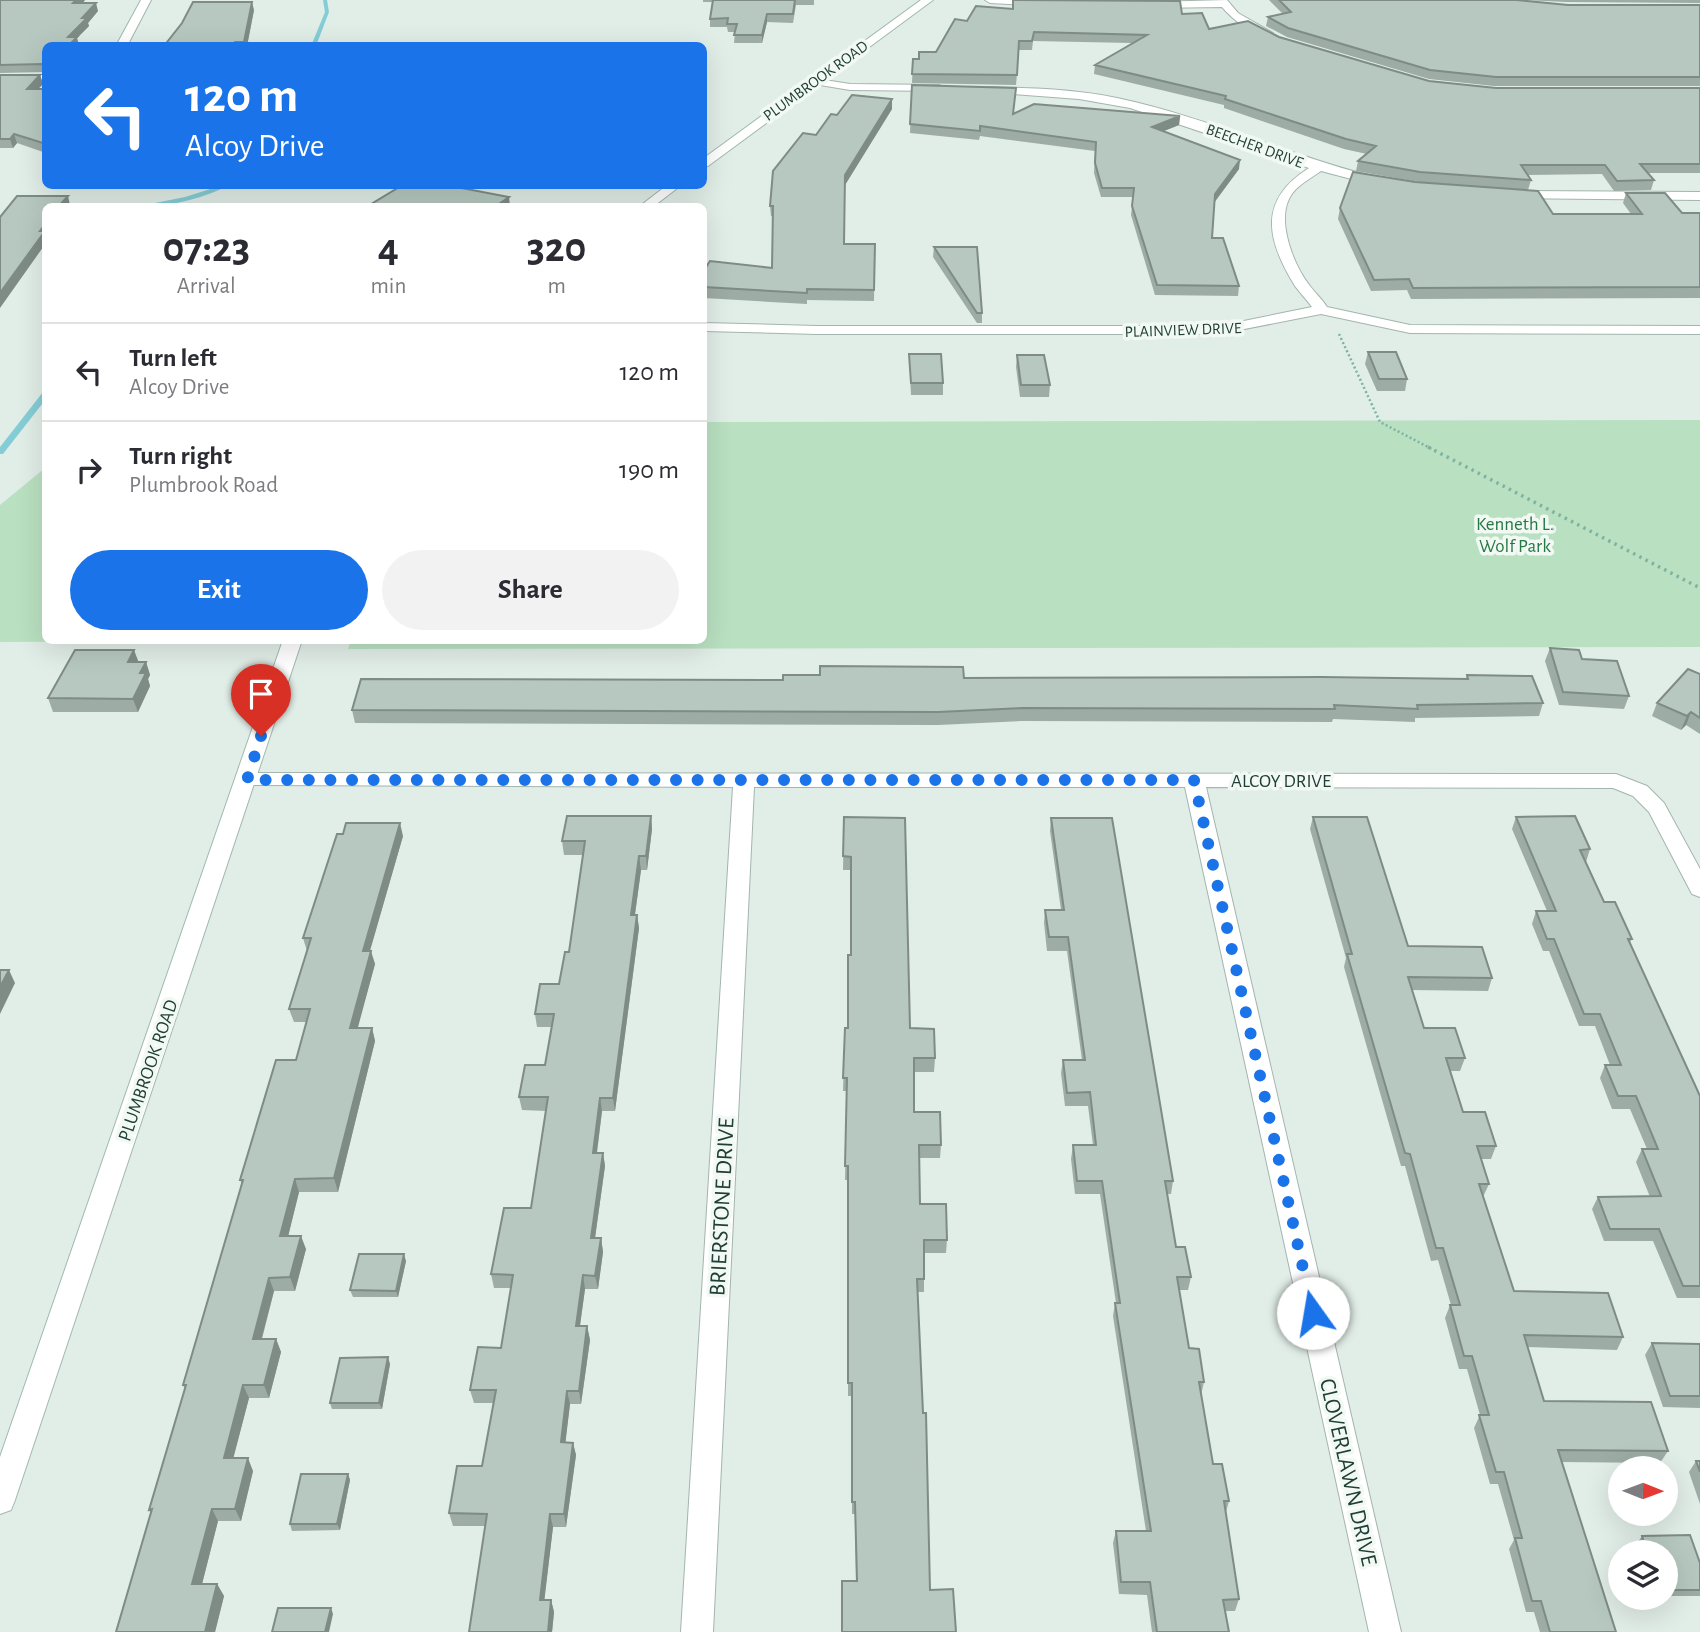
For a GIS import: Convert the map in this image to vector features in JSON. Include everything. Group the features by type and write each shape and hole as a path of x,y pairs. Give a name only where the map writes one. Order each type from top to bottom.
{"street":[{"path":"123,42 146,0"},
{"name":"PLUMBROOK ROAD","path":"707,161 812,81 928,0"},
{"path":"990,0 1052,3"},
{"path":"1144,5 1222,2 1242,21 1282,41"},
{"path":"0,78 42,78"},
{"path":"812,81 850,87 950,89"},
{"name":"BEECHER DRIVE","path":"974,89 1024,90 1112,100 1187,120 1318,168 1389,184"},
{"path":"1318,168 1287,191 1275,212 1278,232 1292,268 1321,310"},
{"path":"650,203 670,189"},
{"path":"1498,195 1700,196"},
{"name":"PLAINVIEW DRIVE","path":"707,327 830,331 1219,330 1321,310 1410,329 1700,330"},
{"name":"PLUMBROOK ROAD","path":"0,1500 292,644"},
{"name":"ALCOY DRIVE","path":"247,780 1616,781 1640,791 1667,824 1700,889"},
{"name":"CLOVERLAWN DRIVE","path":"1194,780 1385,1632"},
{"name":"BRIERSTONE DRIVE","path":"697,1632 744,781"}],"path":[{"path":"1337,328 1380,422 1700,587"}],"green space":[{"name":"Kenneth L. Wolf Park","path":"1700,420 1700,647 348,649 350,644 707,644 707,422"},
{"path":"42,470 42,642 0,642 0,505"}],"building":[{"path":"0,0 76,0 73,3 96,3 82,18 87,18 68,37 77,37 72,42 42,42 42,64 0,65"},
{"path":"713,0 795,0 793,14 767,14 762,35 734,35 737,24 727,24 728,18 710,19"},
{"path":"1013,0 1180,1 1182,14 1202,13 1209,29 1248,21 1279,37 1429,81 1496,88 1700,88 1700,164 1640,164 1654,180 1617,181 1605,165 1521,165 1531,180 1420,172 1358,161 1376,146 1346,139 1225,99 1226,96 1095,65 1147,35 1034,32 1032,41 1019,41 1017,75 912,74 913,59 919,59 919,52 936,52 955,19 967,21 976,6 1013,9"},
{"path":"1279,0 1517,0 1568,5 1700,5 1700,77 1496,77 1430,70 1288,28 1268,17 1291,12"},
{"path":"193,2 252,2 244,42 167,42 182,23"},
{"path":"0,75 40,75 27,89 42,89 42,143 14,134 10,139 0,139"},
{"path":"912,85 1016,88 1013,114 1034,104 1180,116 1152,127 1240,160 1215,194 1212,238 1223,238 1239,286 1157,285 1132,206 1134,188 1102,188 1095,163 1096,142 980,126 980,131 910,124"},
{"path":"852,95 892,99 845,175 844,244 875,244 874,290 807,289 807,293 707,287 707,266 710,261 772,268 773,206 770,206 773,171 803,133 816,135 831,114 837,115"},
{"path":"1353,172 1415,182 1538,191 1553,214 1642,214 1626,193 1665,193 1682,213 1700,213 1700,287 1413,288 1409,279 1374,280 1340,208"},
{"path":"396,189 467,189 509,197 500,203 373,203"},
{"path":"17,196 68,196 62,203 42,203 42,235 0,293 0,217"},
{"path":"934,247 977,247 982,313 977,313"},
{"path":"1368,352 1396,352 1407,379 1379,379"},
{"path":"909,354 941,354 943,383 911,383"},
{"path":"1017,355 1044,355 1050,385 1021,385"},
{"path":"1550,648 1579,650 1582,659 1617,661 1629,696 1563,692"},
{"path":"75,650 134,650 128,662 146,662 140,673 146,673 133,699 48,698"},
{"path":"820,666 963,667 964,678 1468,679 1467,675 1532,676 1543,703 1417,705 1418,709 1334,705 1335,709 1023,708 938,712 352,710 361,679 783,680 783,675 820,675"},
{"path":"1688,669 1700,674 1700,718 1691,712 1687,716 1657,703"},
{"path":"567,816 651,816 646,856 639,856 631,915 637,915 613,1098 600,1098 593,1153 603,1153 591,1238 601,1238 595,1276 583,1275 576,1326 587,1326 579,1391 567,1391 561,1442 573,1443 564,1514 550,1514 540,1600 551,1600 548,1632 469,1632 487,1514 449,1513 457,1466 482,1466 496,1390 470,1390 478,1347 501,1348 513,1275 491,1274 504,1208 531,1208 548,1097 519,1097 525,1065 545,1065 554,1014 535,1014 540,984 559,984 565,952 569,952 585,841 562,841"},
{"path":"1575,816 1590,849 1580,850 1604,902 1615,902 1632,939 1628,939 1700,1096 1700,1286 1683,1286 1659,1229 1610,1229 1598,1197 1661,1196 1642,1149 1658,1149 1636,1096 1618,1096 1605,1065 1621,1065 1600,1014 1584,1014 1554,939 1547,939 1536,911 1556,911 1516,817"},
{"path":"844,817 905,818 910,1028 934,1029 935,1058 914,1058 914,1112 940,1112 941,1145 919,1145 920,1204 946,1204 947,1240 924,1240 924,1279 917,1279 923,1413 926,1413 930,1590 953,1589 956,1632 842,1632 842,1581 857,1581 855,1502 852,1502 852,1383 848,1383 848,1166 845,1166 847,1078 843,1078 845,1028 848,1028 848,955 851,955 851,857 843,856"},
{"path":"1313,817 1367,817 1408,946 1482,947 1492,978 1408,977 1424,1028 1455,1028 1465,1058 1446,1058 1463,1112 1485,1112 1496,1146 1477,1146 1489,1184 1479,1184 1514,1291 1608,1293 1623,1337 1524,1335 1544,1401 1651,1402 1668,1451 1558,1450 1616,1632 1550,1632 1541,1601 1532,1601 1515,1538 1522,1538 1504,1472 1496,1472 1479,1415 1489,1415 1472,1356 1464,1356 1450,1305 1460,1305 1443,1248 1436,1248 1410,1154 1405,1153 1347,954 1352,954"},
{"path":"1051,818 1112,818 1173,1181 1165,1181 1176,1247 1185,1247 1191,1277 1177,1277 1189,1348 1199,1349 1204,1382 1199,1382 1213,1464 1222,1464 1229,1501 1224,1501 1239,1599 1223,1600 1229,1632 1157,1632 1150,1582 1121,1582 1116,1531 1151,1531 1115,1303 1120,1303 1102,1181 1077,1181 1073,1145 1096,1145 1090,1092 1067,1093 1063,1060 1085,1060 1068,937 1049,937 1045,910 1064,910"},
{"path":"346,823 400,823 363,951 371,951 350,1028 372,1028 334,1178 295,1179 280,1236 301,1236 290,1277 269,1278 253,1339 276,1339 264,1385 243,1385 224,1458 248,1458 235,1509 212,1509 192,1584 217,1584 205,1632 116,1632 186,1385 183,1385 243,1180 240,1180 276,1060 296,1060 310,1009 289,1009 311,938 303,938 337,834 343,834"},
{"path":"0,970 9,970 0,987"},
{"path":"359,1254 404,1254 396,1291 350,1290"},
{"path":"1652,1343 1700,1344 1700,1396 1670,1396"},
{"path":"388,1357 379,1403 330,1403 340,1358"},
{"path":"301,1474 348,1474 337,1524 290,1524"},
{"path":"1690,1535 1700,1563 1700,1590 1678,1590 1678,1540 1643,1540 1642,1536"},
{"path":"278,1608 331,1608 325,1632 272,1632"}],"waterway":[{"path":"315,42 327,12 325,0"},
{"path":"161,203 186,199 215,189"},
{"path":"0,452 42,399"}],"route":[{"path":"261,736 247,780 1194,780 1313,1313"}]}
